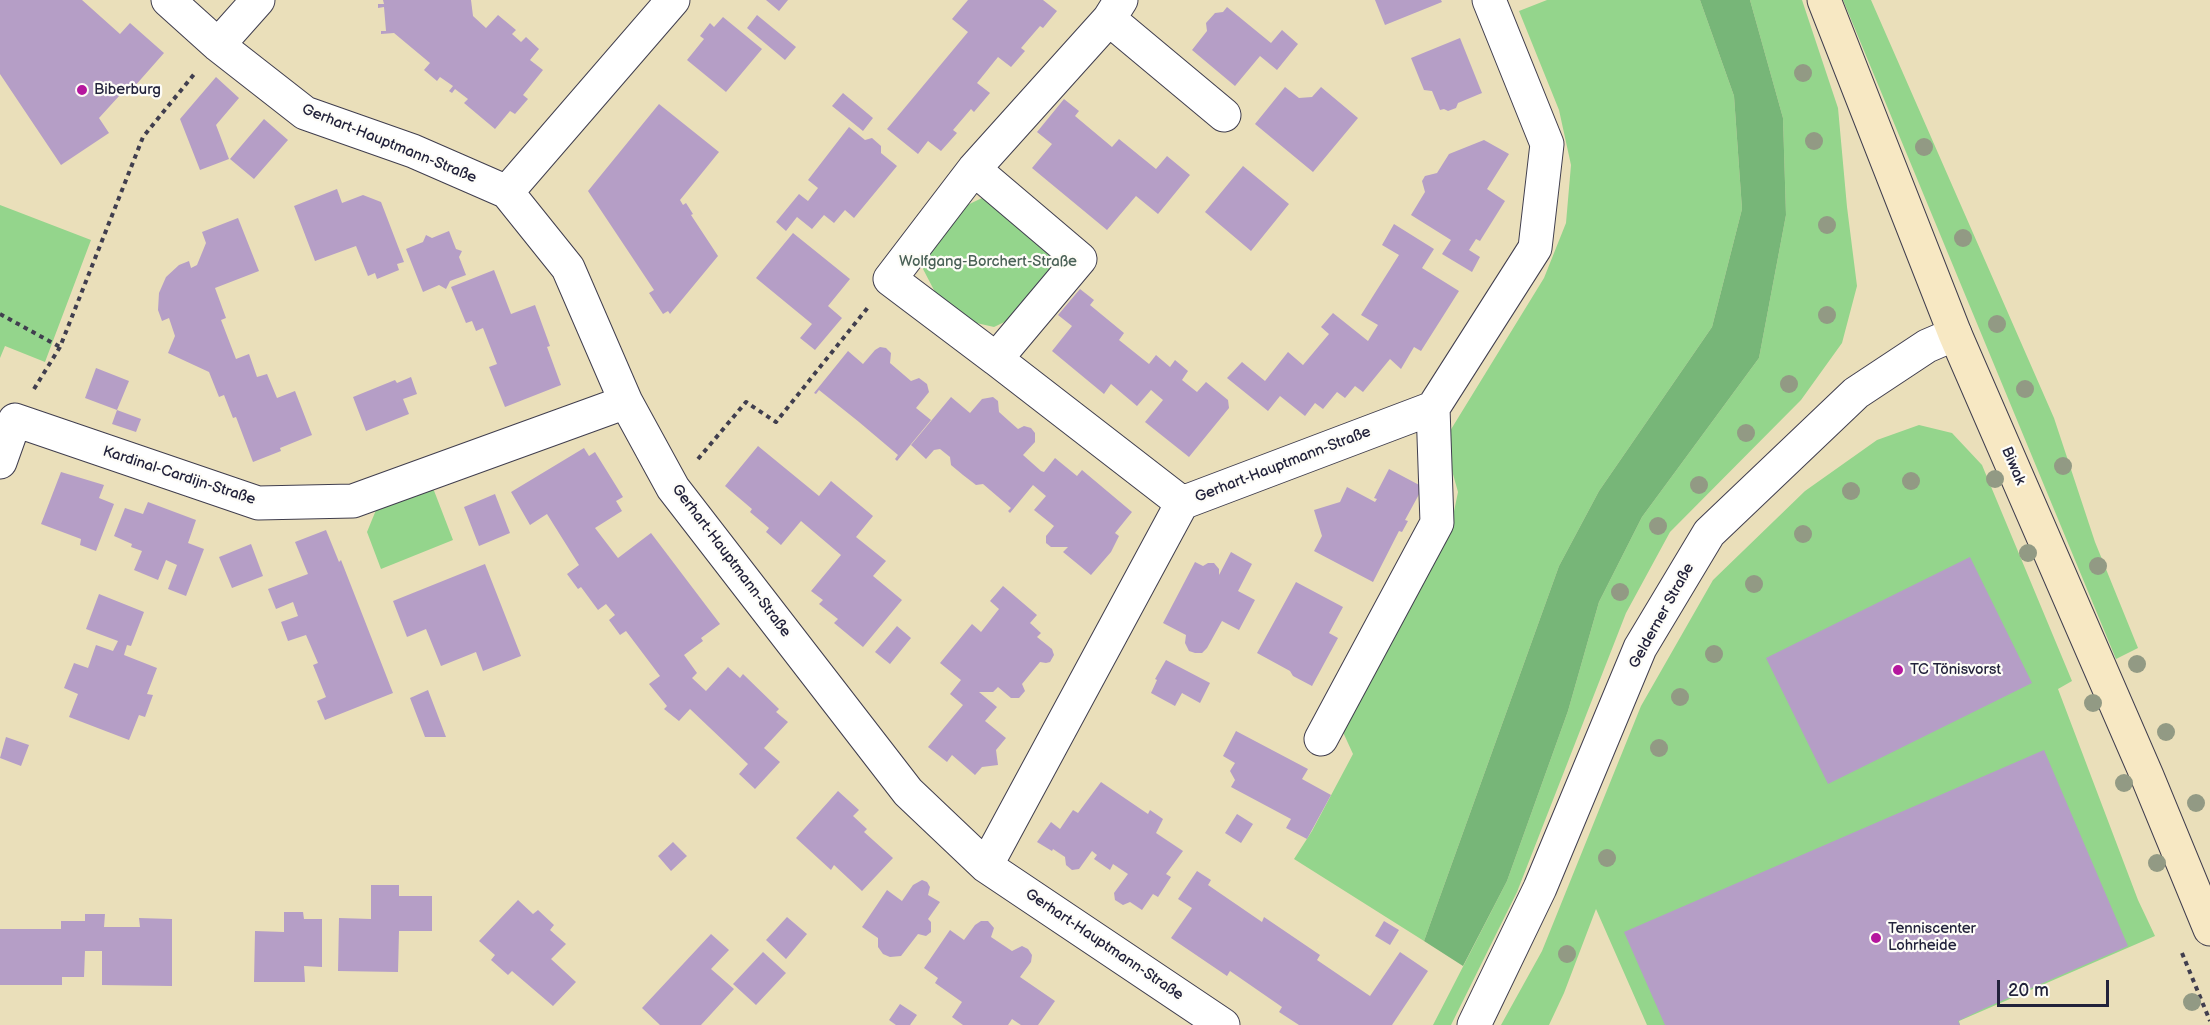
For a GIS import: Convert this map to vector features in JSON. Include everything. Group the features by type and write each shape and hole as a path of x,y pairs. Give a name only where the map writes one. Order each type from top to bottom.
{"street":[{"name":"Gerhart-Hauptmann-Straße","path":"168,0 218,45 305,113 413,151 507,192 568,268 626,402 673,488 908,792 986,866 1223,1025"},
{"path":"218,45 258,0"},
{"path":"507,192 673,0"},
{"path":"1321,739 1437,523 1433,408 1535,248 1547,144 1489,0"},
{"name":"Biwak","path":"1824,0 1955,334 2147,776 2210,929"},
{"path":"1182,503 890,279 974,169 1115,9 1224,115"},
{"path":"974,169 1080,259 996,359"},
{"name":"Gelderner Straße","path":"1474,1025 1540,888 1640,648 1709,533 1856,393 1927,346 1955,334"},
{"name":"Kardinal-Cardijn-Straße","path":"15,420 258,503 353,501 626,402"},
{"name":"Gerhart-Hauptmann-Straße","path":"986,866 1182,503 1433,408"},
{"path":"0,462 15,420"}],"path":[{"path":"15,420 60,348 143,137 218,45"},
{"path":"673,488 746,402 776,422 890,279"},
{"path":"0,314 60,348"}],"green space":[{"path":"1547,0 1700,0 1734,96 1742,209 1712,327 1599,491 1559,566 1424,941 1294,859 1312,831 1353,754 1342,730 1452,521 1458,492 1451,467 1450,431 1544,278 1566,223 1571,165 1559,110 1519,11"},
{"path":"1700,0 1750,0 1783,118 1786,215 1759,358 1642,517 1599,602 1568,711 1507,881 1463,966 1424,941 1559,566 1599,491 1712,327 1742,209 1734,96"},
{"path":"1750,0 1802,0 1838,108 1857,286 1842,343 1801,400 1670,532 1626,613 1517,892 1451,1025 1433,1025 1507,881 1568,711 1599,602 1642,517 1759,358 1786,215 1783,118"},
{"path":"1843,0 1871,0 2054,418 2095,542 2138,648 2116,659"},
{"name":"Wolfgang-Borchert-Straße","path":"982,198 1007,206 1054,256 1045,281 1017,316 994,327 972,322 935,292 923,269 931,245 959,209"},
{"path":"0,205 91,240 45,362 5,346 0,358"},
{"path":"1919,425 1952,433 1982,465 2072,681 2058,689 2138,900 2155,936 1959,1021 1960,1025 1647,1025 1596,909 1564,993 1549,1025 1501,1025 1542,951 1641,706 1713,580 1805,491 1877,440"},
{"path":"433,488 453,540 381,569 367,532 376,510"}],"building":[{"path":"0,0 82,0 120,34 130,23 164,53 134,87 130,84 99,118 109,133 61,165 0,74"},
{"path":"383,0 471,0 473,16 486,28 498,15 516,30 512,34 521,42 526,37 539,49 530,60 543,70 523,95 528,99 515,114 510,111 495,129 464,103 468,99 455,89 452,93 449,91 453,86 440,77 437,81 424,70 430,63 394,33 381,34 381,31 386,31 384,7 378,8 378,4 384,4"},
{"path":"766,0 788,0 779,11"},
{"path":"968,0 1043,0 1057,11 1043,28 1040,26 1021,48 1025,51 1011,67 998,57 977,83 990,93 974,112 971,109 953,130 957,133 941,151 928,141 918,154 887,129 968,32 952,19"},
{"path":"1375,0 1441,0 1442,2 1385,25"},
{"path":"1227,7 1271,43 1282,30 1298,44 1277,70 1260,56 1235,86 1192,50 1207,31 1206,23 1215,13 1223,12"},
{"path":"757,15 796,47 785,60 747,28"},
{"path":"723,17 762,49 726,92 687,60 704,39 700,36 710,23 714,27"},
{"path":"1460,38 1482,93 1458,103 1456,108 1448,111 1440,110 1432,91 1424,90 1411,58"},
{"path":"216,77 239,98 216,125 229,159 200,170 180,119"},
{"path":"1285,87 1299,98 1312,97 1321,87 1358,118 1313,172 1255,124"},
{"path":"843,93 873,118 863,131 832,106"},
{"path":"1064,99 1079,111 1075,116 1112,147 1119,139 1156,169 1167,156 1190,175 1158,214 1136,196 1107,230 1032,168 1052,144 1037,132"},
{"path":"659,104 719,152 680,200 683,205 686,203 693,214 691,215 718,256 670,314 668,311 663,314 649,293 654,290 588,191"},
{"path":"264,119 288,140 254,179 230,159"},
{"path":"849,127 865,140 872,138 881,146 881,153 897,166 854,218 845,210 834,223 824,215 812,229 797,217 786,231 776,222 799,194 808,201 818,188 808,180"},
{"path":"1484,140 1509,154 1487,189 1505,201 1480,241 1476,239 1469,250 1480,257 1472,272 1442,254 1451,240 1411,215 1425,192 1422,181 1425,176 1437,173 1449,154"},
{"path":"1243,166 1289,204 1251,251 1205,212"},
{"path":"337,189 342,203 363,195 381,202 404,262 397,264 399,270 377,279 375,273 368,276 356,246 315,261 294,206"},
{"path":"238,218 259,271 215,288 226,318 221,320 236,359 249,354 257,377 267,374 277,398 295,391 312,435 253,462 236,417 233,418 224,395 219,397 209,372 168,353 175,336 169,318 162,321 158,310 159,293 166,277 179,265 189,261 191,268 197,265 206,243 202,232"},
{"path":"1394,224 1434,249 1422,268 1459,291 1421,351 1414,347 1401,369 1390,359 1363,392 1355,386 1345,398 1337,392 1323,409 1315,403 1305,416 1280,396 1268,411 1227,378 1242,362 1265,381 1288,352 1303,365 1329,334 1321,327 1333,313 1368,341 1378,325 1361,315 1399,255 1382,245"},
{"path":"449,231 456,249 462,251 459,257 466,275 450,281 446,289 439,285 423,292 406,249 423,242 426,235 432,238"},
{"path":"793,233 850,279 828,306 842,318 815,350 800,338 812,324 756,278"},
{"path":"494,270 511,314 535,305 561,385 505,407 489,367 497,364 483,328 476,331 472,321 466,323 451,287"},
{"path":"1080,289 1094,300 1090,305 1124,333 1119,340 1149,364 1156,355 1170,367 1175,360 1188,371 1182,380 1197,392 1206,382 1228,400 1229,408 1189,457 1145,422 1163,400 1151,390 1137,406 1111,384 1104,394 1052,351 1072,326 1058,315"},
{"path":"880,347 886,348 891,353 890,363 911,381 919,378 927,384 929,392 916,408 931,420 897,461 895,459 898,455 859,422 819,390 816,394 814,393 848,351 863,364"},
{"path":"96,368 129,381 117,410 85,398"},
{"path":"411,377 417,394 403,399 409,414 366,431 353,397 395,380 397,383"},
{"path":"951,397 970,413 982,399 993,397 998,401 999,412 1018,429 1024,426 1031,428 1035,433 1035,442 1023,455 1041,471 1044,472 1055,458 1077,476 1082,470 1132,512 1115,533 1119,536 1111,552 1091,575 1063,552 1068,547 1051,547 1046,543 1046,536 1054,526 1034,510 1046,496 1033,485 1010,513 1008,511 1011,508 983,484 976,485 951,465 950,457 940,449 934,450 926,459 911,445"},
{"path":"117,410 141,419 136,432 112,424"},
{"path":"758,446 819,496 831,481 873,516 856,537 886,561 873,576 902,600 863,647 834,623 838,619 819,604 823,600 811,591 841,555 801,521 781,545 766,532 769,528 750,512 752,509 725,486"},
{"path":"584,448 589,456 595,452 623,497 616,501 622,511 595,528 618,558 651,533 720,624 684,655 697,673 692,678 706,691 728,667 740,678 743,674 779,709 776,712 788,722 764,748 780,762 755,789 739,774 748,764 690,709 679,721 664,709 667,706 649,684 660,676 626,631 620,635 609,620 615,615 606,604 598,610 581,587 578,589 567,574 579,565 547,514 530,525 511,492"},
{"path":"1389,469 1423,487 1405,520 1408,521 1402,532 1399,531 1373,582 1314,551 1322,536 1314,510 1340,502 1347,487 1375,502 1377,499 1374,498"},
{"path":"61,472 104,485 99,498 114,504 96,551 80,545 81,539 41,524"},
{"path":"495,494 510,533 479,546 464,507"},
{"path":"148,502 196,520 188,543 204,549 186,596 168,589 177,565 166,560 158,580 134,570 142,551 114,536 125,508 143,514"},
{"path":"326,530 339,562 341,560 393,693 325,720 317,701 326,697 313,665 318,663 306,635 288,641 281,622 298,616 293,602 276,609 268,589 308,574 295,542"},
{"path":"251,544 263,576 232,588 219,557"},
{"path":"1231,552 1252,564 1238,591 1255,600 1239,630 1222,621 1202,653 1189,651 1185,643 1186,635 1163,623 1195,562 1203,566 1214,563 1219,569 1219,575"},
{"path":"1970,557 2032,683 1828,784 1766,658"},
{"path":"485,564 521,656 483,671 476,652 441,666 426,629 407,637 393,601"},
{"path":"1296,582 1343,607 1329,633 1338,638 1312,686 1257,653"},
{"path":"1003,586 1037,615 1030,623 1041,633 1037,637 1052,649 1054,655 1050,662 1040,662 1022,684 1025,691 1019,698 1011,698 998,687 993,692 979,692 997,707 985,721 1006,738 996,750 998,765 982,767 975,775 952,755 947,762 928,747 963,705 950,694 961,680 940,663 972,624 981,632 999,609 990,601"},
{"path":"99,594 144,612 131,646 127,645 124,655 157,668 147,694 153,695 145,717 139,715 129,740 69,717 78,694 64,688 74,663 88,668 96,645 113,651 118,641 86,629"},
{"path":"897,626 911,638 890,664 875,652"},
{"path":"1166,660 1210,683 1200,703 1182,693 1175,706 1151,693 1157,680 1155,679"},
{"path":"428,690 446,737 425,737 410,698"},
{"path":"1236,731 1308,769 1302,779 1331,795 1307,839 1286,828 1291,819 1231,787 1235,780 1230,771 1235,763 1223,756"},
{"path":"6,737 29,745 21,766 0,758"},
{"path":"2044,750 2128,946 1983,1009 1958,1021 1960,1025 1665,1025 1624,932"},
{"path":"1101,782 1148,814 1150,810 1163,819 1156,833 1183,851 1166,874 1171,877 1158,897 1153,894 1142,910 1130,902 1123,905 1115,900 1114,893 1128,874 1113,864 1110,870 1094,859 1097,855 1092,851 1079,869 1072,870 1066,865 1065,857 1037,842 1051,822 1060,829 1073,810 1078,813"},
{"path":"838,791 859,810 853,816 867,829 864,832 893,858 862,891 834,865 831,870 796,838"},
{"path":"1237,814 1253,824 1241,843 1225,833"},
{"path":"673,842 687,856 671,871 658,856"},
{"path":"1197,871 1211,880 1208,885 1262,922 1264,917 1320,955 1317,960 1370,996 1400,952 1428,971 1392,1025 1299,1025 1279,1012 1282,1007 1230,971 1227,976 1171,938 1192,908 1178,899"},
{"path":"922,880 930,887 928,895 940,902 928,919 931,922 931,932 926,936 918,934 901,956 890,957 883,954 878,947 878,938 862,927 887,890 902,901 913,885"},
{"path":"371,885 399,885 399,896 432,896 432,931 399,931 398,972 338,971 339,918 371,919"},
{"path":"518,900 533,914 538,910 554,925 550,930 566,944 551,959 576,982 553,1006 512,971 508,975 491,960 495,955 479,941"},
{"path":"284,912 303,912 304,919 322,919 322,967 304,966 305,982 254,982 255,931 284,932"},
{"path":"85,914 105,914 104,927 140,927 139,918 172,919 172,986 102,985 102,951 85,951 84,977 62,977 62,985 0,985 0,929 61,929 61,921 85,921"},
{"path":"787,917 807,934 786,959 766,940"},
{"path":"981,921 988,921 994,928 991,937 1012,951 1022,946 1032,955 1031,962 1020,977 1055,1001 1038,1025 1021,1025 1012,1019 1008,1025 963,1025 952,1017 962,1002 935,983 938,978 924,968 950,930 964,940 975,925"},
{"path":"1384,921 1399,930 1390,945 1375,936"},
{"path":"711,934 729,950 711,969 734,989 701,1025 660,1025 642,1008"},
{"path":"763,952 786,973 756,1005 733,984"},
{"path":"900,1004 917,1015 910,1025 896,1025 889,1020"}],"place":[{"name":"Biberburg","path":"82,90"},
{"name":"TC Tönisvorst","path":"1898,670"},
{"name":"Tenniscenter Lohrheide","path":"1876,938"}]}
